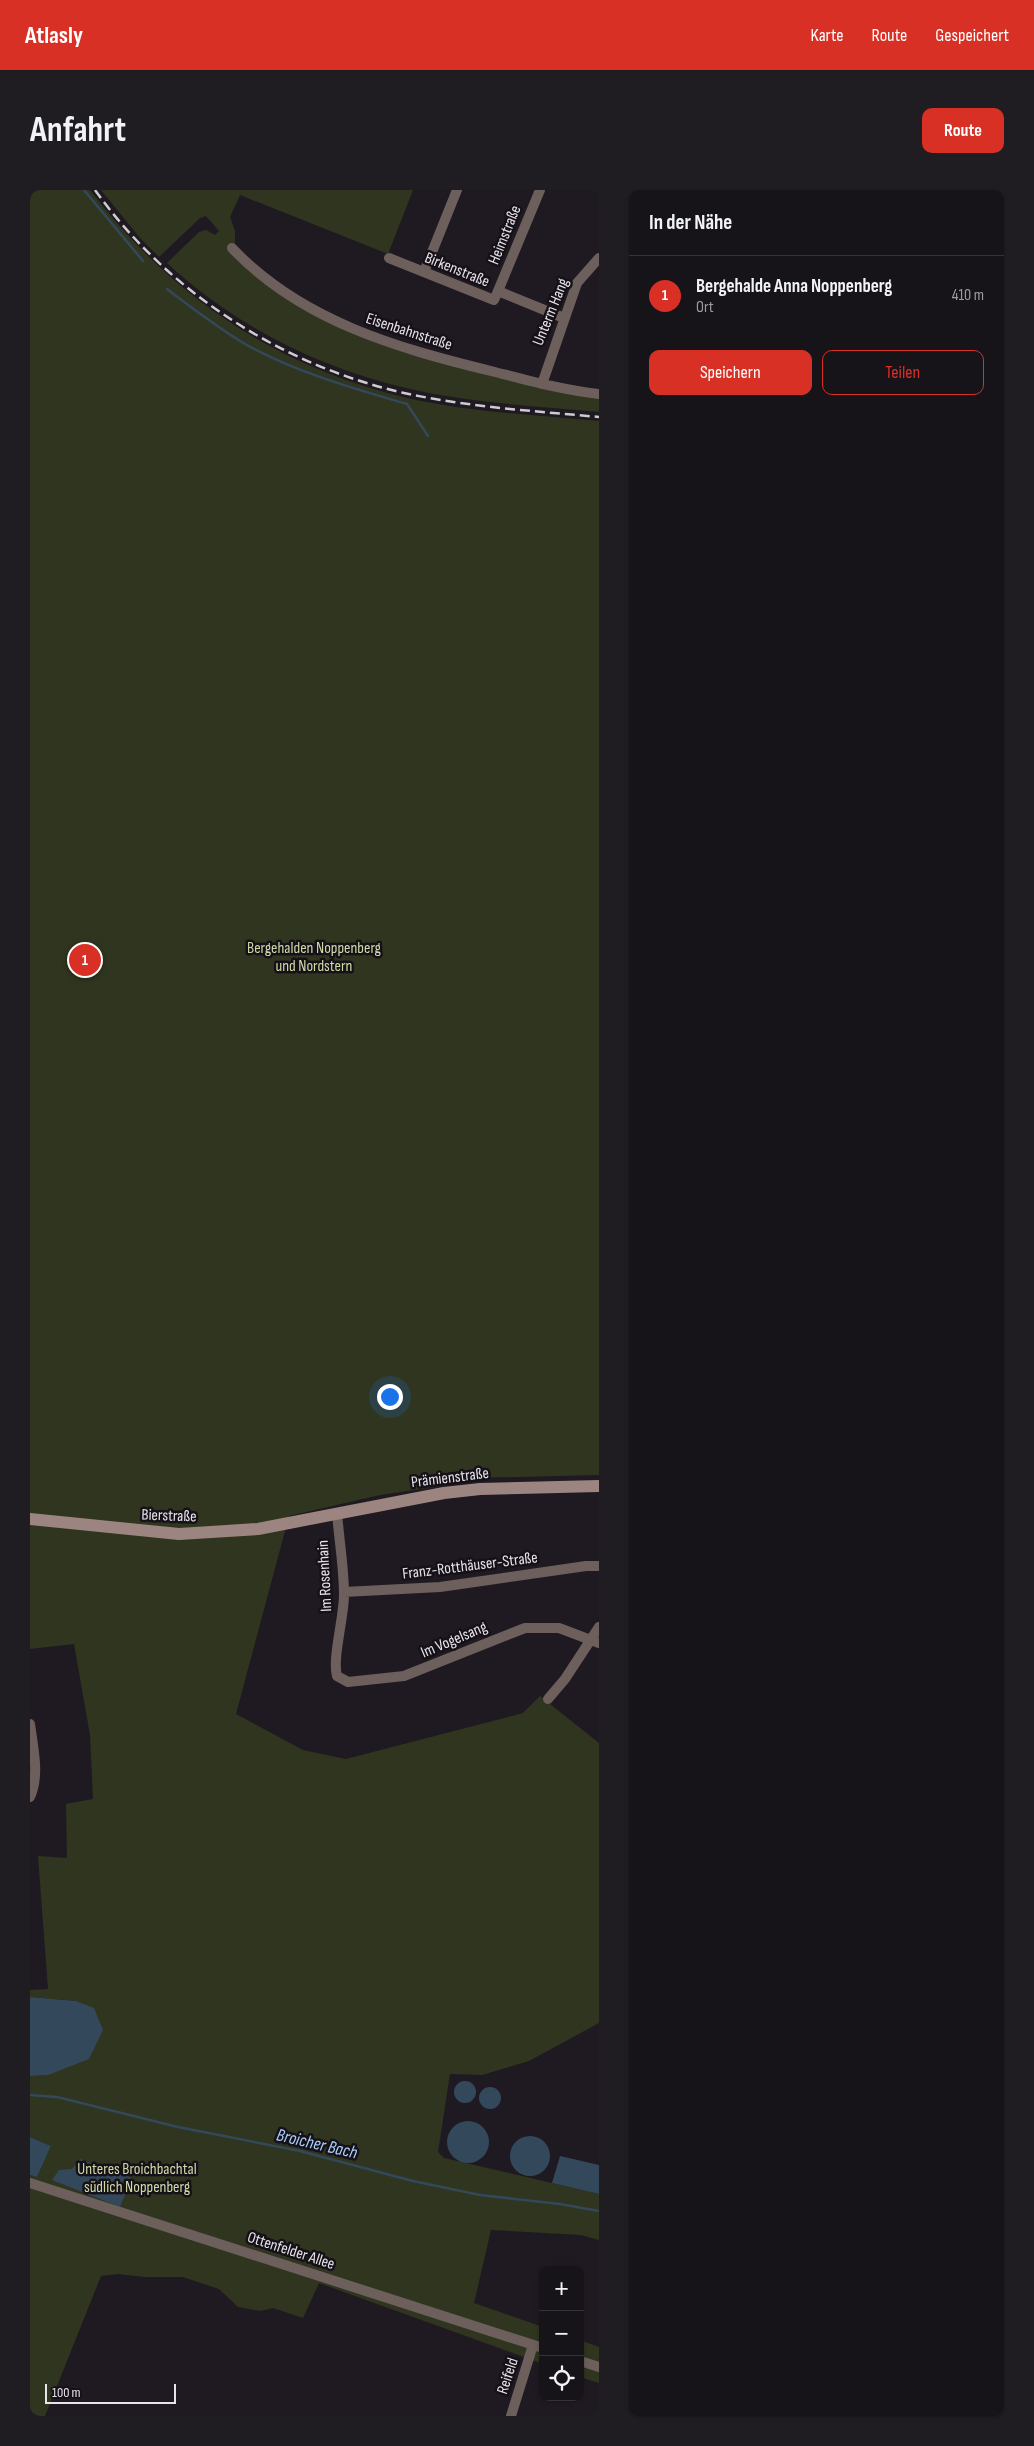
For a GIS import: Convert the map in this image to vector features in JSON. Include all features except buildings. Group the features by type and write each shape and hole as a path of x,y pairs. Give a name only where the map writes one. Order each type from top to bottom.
{"main road":[{"name":"Prämienstraße","path":"306,1520 434,1494 480,1489 599,1486"},
{"name":"Bierstraße","path":"30,1519 178,1534 228,1533 306,1520"}],"street":[{"path":"424,272 457,190"},
{"name":"Heimstraße","path":"498,291 540,190"},
{"name":"Eisenbahnstraße","path":"232,248 254,271 289,297 350,329 444,361 542,384 599,394"},
{"name":"Birkenstraße","path":"389,258 494,300 498,291 564,318"},
{"name":"Unterm Hang","path":"542,384 577,283 599,258"},
{"name":"Im Rosenhain","path":"335,1667 341,1632 344,1592 337,1513"},
{"name":"Franz-Rotthäuser-Straße","path":"344,1592 440,1587 586,1566 599,1566"},
{"path":"548,1699 595,1641 599,1627"},
{"name":"Im Vogelsang","path":"335,1667 337,1676 348,1682 404,1676 525,1628 559,1628 595,1641"},
{"path":"30,1724 35,1768 33,1789 30,1797"},
{"name":"Ottenfelder Allee","path":"30,2182 538,2347"},
{"name":"Reifeld","path":"511,2416 538,2347"},
{"path":"584,2362 599,2367"}],"green space":[{"name":"Bergehalden Noppenberg und Nordstern","path":"30,190 90,190 121,228 155,263 191,294 228,321 269,345 311,366 356,383 427,402 501,412 599,421 599,1475 471,1478 469,1482 380,1495 289,1516 236,1714 303,1750 346,1759 523,1713 540,1696 599,1743 599,2023 529,2061 482,2075 450,2074 438,2152 444,2158 599,2194 599,2240 581,2235 491,2230 474,2303 539,2326 539,2363 319,2283 303,2318 273,2308 261,2311 238,2307 219,2289 183,2277 145,2277 118,2274 101,2276 45,2416 30,2416 30,2175 37,2177 51,2146 30,2137 30,2076 48,2075 76,2001 30,1997 30,1990 48,1989 38,1856 67,1858 66,1804 93,1799 90,1735 74,1644 30,1649"},
{"path":"101,190 413,190 388,254 240,195 230,217 235,231 235,249 232,253 249,271 287,299 349,331 599,398 599,412 499,403 440,395 365,377 294,349 228,311 167,263 199,232 206,230 215,235 219,231 206,216 200,218 159,257 140,238"},
{"path":"584,2341 599,2347 599,2383 584,2378"}],"water":[{"path":"30,1997 76,2001 94,2008 103,2030 89,2059 48,2075 30,2076"},
{"path":"465,2081 473,2084 476,2092 473,2100 465,2103 457,2100 454,2092 457,2084"},
{"path":"490,2087 498,2090 501,2098 498,2106 490,2109 482,2106 479,2098 482,2090"},
{"path":"472,2121 480,2124 486,2130 489,2142 486,2154 480,2160 464,2163 456,2160 450,2154 447,2138 450,2130 456,2124"},
{"path":"526,2136 534,2136 541,2139 547,2145 550,2156 547,2167 541,2173 534,2176 526,2176 519,2173 513,2167 510,2160 510,2152 513,2145 519,2139"},
{"path":"30,2137 51,2146 37,2177 30,2175"},
{"path":"560,2156 599,2165 599,2194 552,2183"},
{"path":"80,2159 132,2178 120,2207 52,2180 59,2170 72,2169"}],"waterway":[{"path":"84,190 143,261"},
{"path":"167,289 205,318 264,354 324,378 407,404 428,436"},
{"name":"Broicher Bach","path":"30,2095 57,2097 178,2127 300,2151 413,2181 480,2195 560,2204 599,2211"}],"railway":[{"path":"95,190 124,227 157,261 192,292 231,319 271,343 314,364 358,380 428,398 501,408 599,417"}],"place":[{"name":"Bergehalde Anna Noppenberg","path":"85,960"}],"park label":[{"name":"Unteres Broichbachtal südlich Noppenberg","path":"137,2178"}]}
